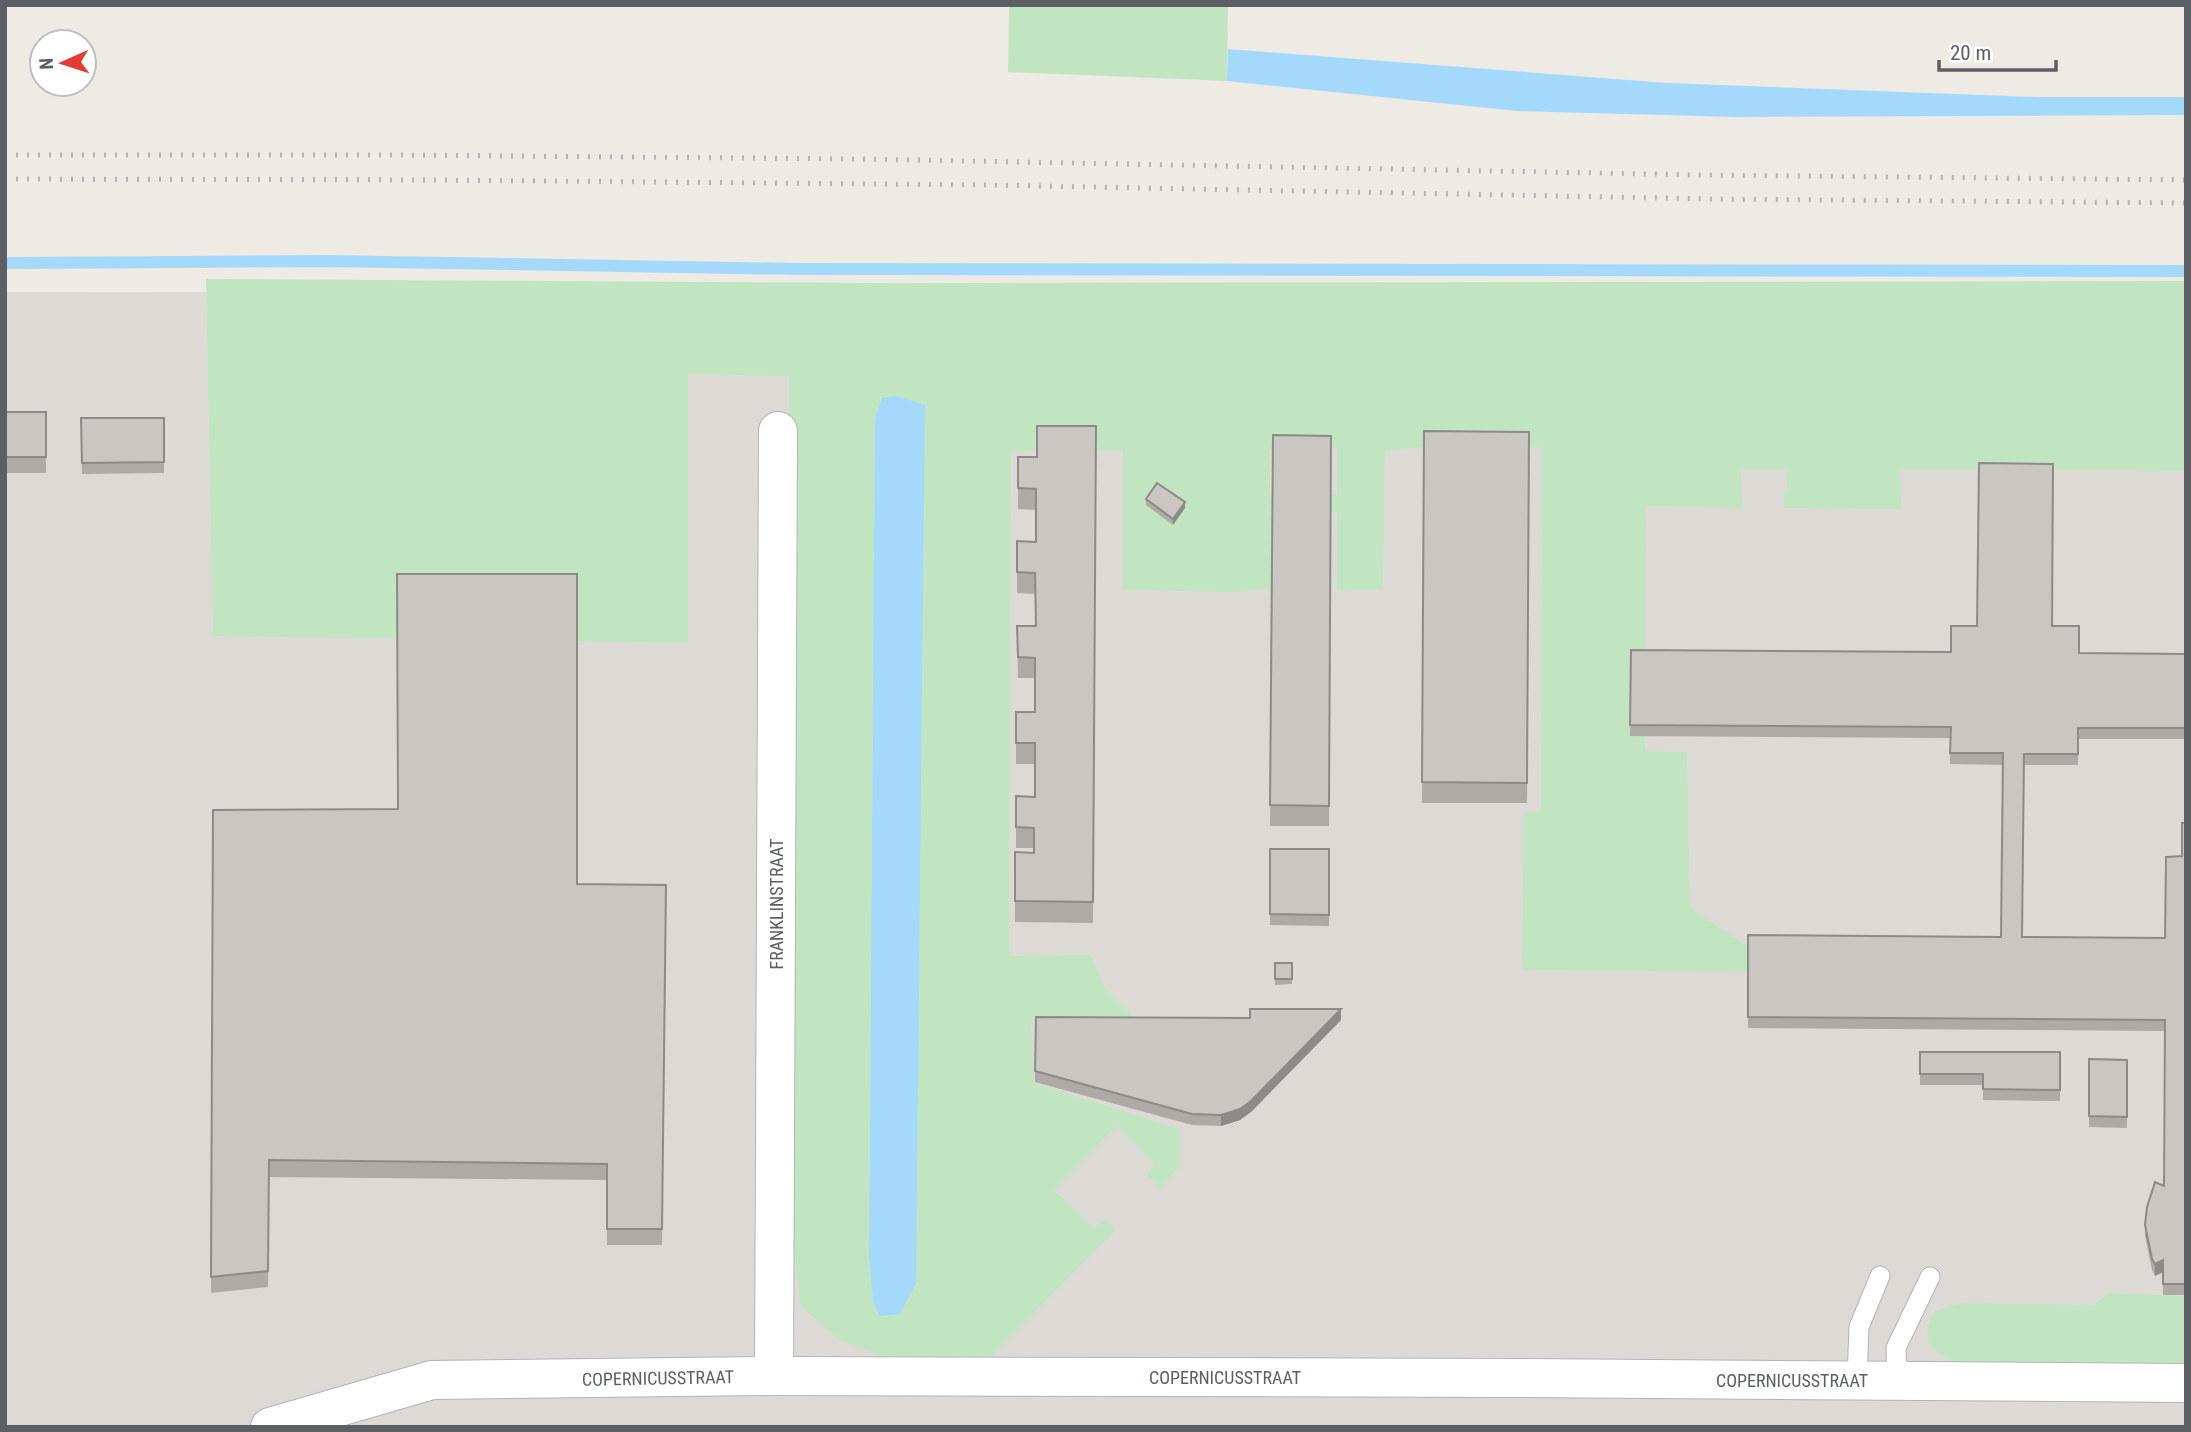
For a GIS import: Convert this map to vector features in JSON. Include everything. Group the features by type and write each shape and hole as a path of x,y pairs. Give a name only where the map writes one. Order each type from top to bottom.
{"street":[{"name":"FRANKLINSTRAAT","path":"774,1377 778,431"},
{"name":"COPERNICUSSTRAAT","path":"270,1427 432,1380 774,1377 2186,1383"}],"lane":[{"path":"1857,1380 1859,1327 1880,1276"},
{"path":"1897,1381 1896,1348 1930,1277"}],"shaded area":[{"path":"5,292 2186,294 2186,1427 5,1427"}],"green space":[{"path":"1009,5 1228,5 1227,81 1008,72"},
{"path":"206,279 894,283 2186,281 2186,471 1900,469 1901,509 1784,508 1786,469 1741,469 1742,508 1646,506 1645,751 1687,752 1690,908 1748,946 1748,972 1522,970 1524,812 1541,811 1542,447 1424,447 1385,451 1383,590 1337,591 1337,513 1330,512 1330,495 1337,495 1337,448 1270,449 1270,495 1275,495 1274,512 1271,513 1271,588 1237,592 1123,590 1123,450 1034,450 1011,453 1009,956 1091,955 1105,988 1130,1013 1132,1020 1031,1021 1034,1083 1180,1129 1180,1166 1159,1190 1147,1174 1155,1164 1117,1126 1054,1190 1094,1228 1106,1218 1116,1230 988,1360 887,1358 839,1340 801,1306 794,1253 789,376 688,374 688,643 213,636","holes":["882,398 925,405 916,1284 900,1314 873,1302 869,1256 875,418"]},
{"path":"2108,1293 2186,1296 2186,1364 1951,1362 1928,1341 1928,1330 1934,1312 1959,1303 2094,1305"}],"water":[{"path":"1228,49 1667,83 2036,97 2186,97 2186,115 1737,117 1517,111 1227,81"},
{"path":"896,396 925,405 916,1284 900,1314 880,1316 873,1302 869,1256 875,418 882,398"}],"building":[{"path":"5,412 46,412 46,457 5,457"},
{"path":"81,418 164,418 164,462 82,463"},
{"path":"1037,426 1096,426 1093,902 1015,901 1015,852 1034,853 1034,828 1016,827 1016,796 1035,797 1035,743 1016,743 1016,712 1035,712 1035,658 1018,657 1017,626 1036,626 1035,573 1017,572 1017,541 1036,542 1036,489 1018,488 1018,457 1037,457"},
{"path":"1424,431 1529,432 1527,783 1422,782"},
{"path":"1273,435 1331,436 1329,806 1270,805"},
{"path":"1979,463 2053,464 2052,626 2079,626 2079,653 2186,654 2186,728 2078,728 2078,754 2024,754 2022,937 2165,938 2166,857 2182,856 2182,823 2186,823 2186,1284 2163,1284 2163,1260 2155,1264 2152,1259 2145,1225 2147,1207 2155,1182 2164,1186 2165,1020 1748,1017 1748,935 2001,937 2003,753 1950,753 1951,727 1630,725 1631,650 1951,652 1951,626 1977,626"},
{"path":"1157,483 1185,502 1173,519 1146,499"},
{"path":"397,574 577,574 577,884 666,885 662,1229 607,1229 607,1164 269,1160 268,1271 211,1277 213,810 398,809"},
{"path":"1270,849 1329,849 1329,915 1270,914"},
{"path":"1275,963 1292,963 1292,979 1275,979"},
{"path":"1250,1009 1341,1009 1251,1101 1240,1109 1221,1115 1192,1114 1035,1071 1036,1017 1250,1018"},
{"path":"1920,1052 2060,1052 2060,1090 1983,1089 1983,1074 1920,1074"},
{"path":"2089,1059 2127,1060 2127,1117 2089,1116"}],"waterway":[{"path":"5,263 326,261 801,269 2186,271"}],"railway":[{"path":"5,155 861,159 1703,175 2186,180"},
{"path":"5,179 987,185 1715,199 2186,203"}]}
